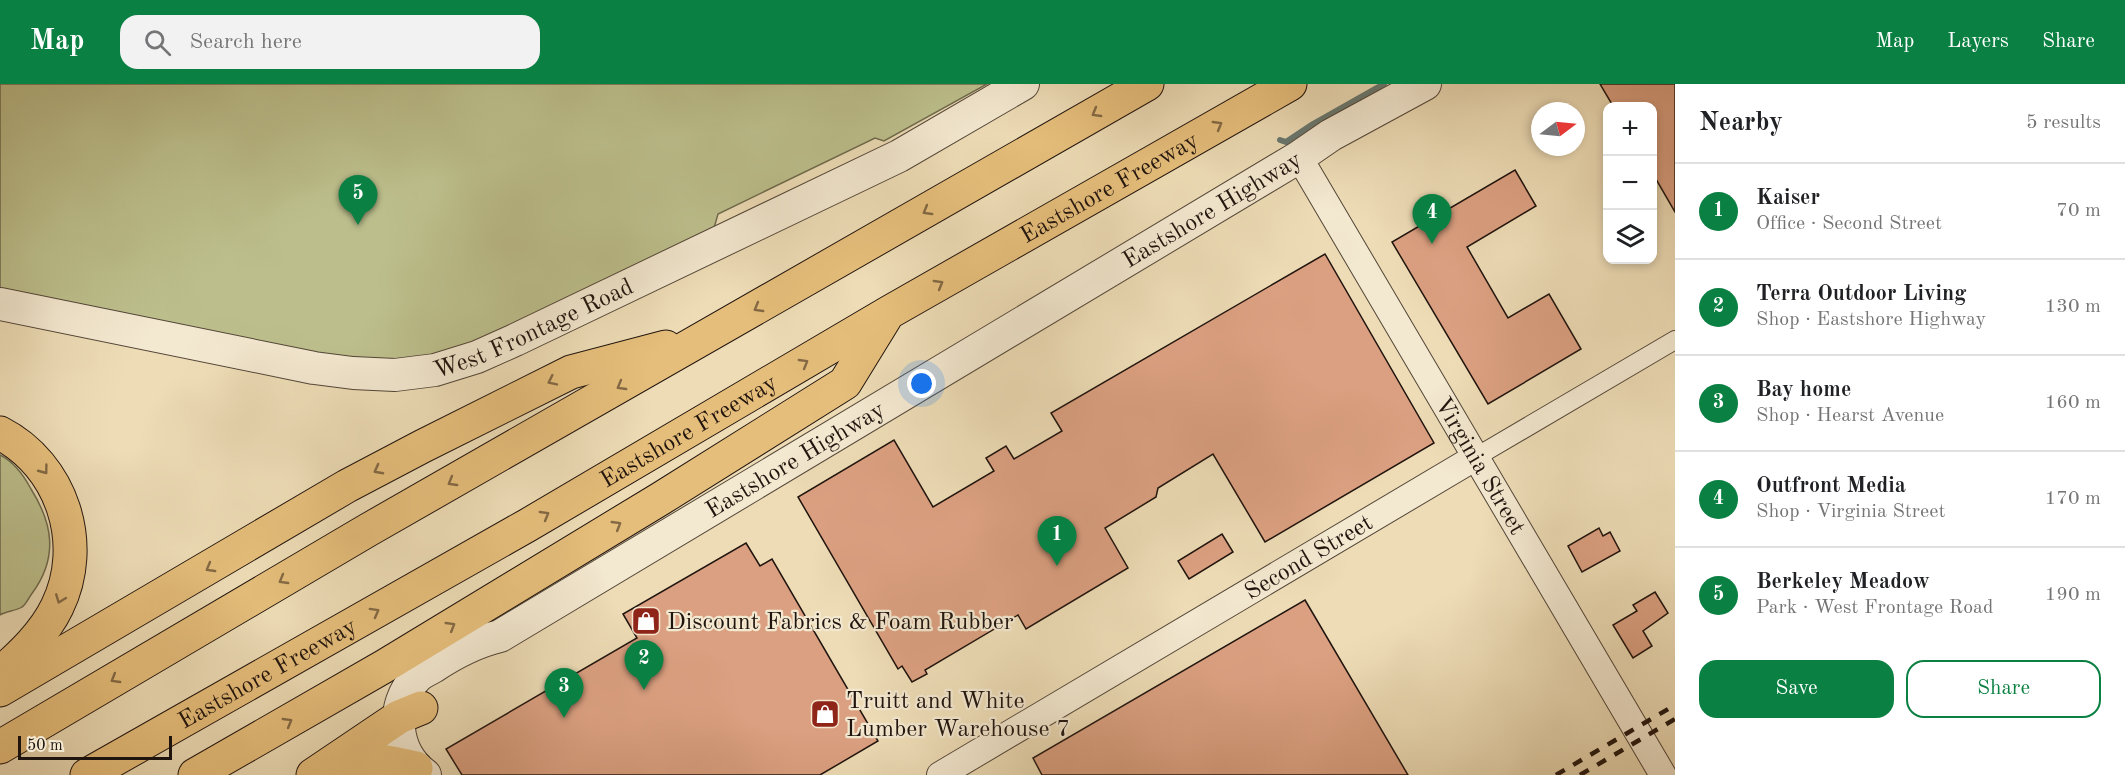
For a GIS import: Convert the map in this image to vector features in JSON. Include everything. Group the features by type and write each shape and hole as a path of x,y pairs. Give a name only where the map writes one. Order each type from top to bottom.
{"highway":[{"path":"0,747 368,530 1147,84"},
{"name":"Eastshore Freeway","path":"87,775 528,525 888,313 1290,84"},
{"path":"195,775 383,668 845,383 888,313"},
{"path":"0,690 347,486 476,419 571,372 709,336"},
{"path":"0,433 32,455 52,481 61,499 67,520 70,556 62,595 51,618 26,649 0,674"},
{"path":"313,775 410,712"},
{"path":"328,775 355,763 371,760 388,761 425,773"}],"street":[{"name":"West Frontage Road","path":"0,304 333,370 394,375 435,370 477,357 515,340 899,156 1023,84"},
{"name":"Eastshore Highway","path":"410,712 403,700 417,677 448,657 480,641 500,636 1299,157 1331,135 1425,84"},
{"name":"Virginia Street","path":"1299,157 1663,775"},
{"name":"Second Street","path":"940,775 1675,340"},
{"path":"410,712 399,736 408,756 425,773"}],"green space":[{"path":"0,84 987,84 884,141 875,138 718,214 712,235 620,280 395,375 0,304"},
{"path":"0,455 14,465 28,484 44,515 50,540 46,566 26,603 20,608 0,615"}],"building":[{"path":"1600,84 1675,84 1675,212 1657,181 1657,102 1611,102"},
{"path":"1515,170 1536,206 1467,247 1508,318 1549,294 1581,349 1488,404 1392,242"},
{"path":"1325,254 1434,443 1265,542 1213,454 1158,488 1156,497 1105,528 1128,568 1026,629 1018,615 925,670 927,674 912,682 902,666 898,669 798,497 894,440 933,507 994,471 986,458 1006,446 1014,459 1062,431 1051,413"},
{"path":"1599,528 1603,536 1610,532 1620,551 1582,572 1568,546"},
{"path":"1222,534 1233,552 1189,579 1178,561"},
{"path":"746,543 760,566 772,559 878,741 820,775 462,775 446,749 637,638 623,614"},
{"path":"1655,592 1668,613 1643,631 1652,646 1633,658 1613,625 1637,611 1633,605"},
{"path":"1305,600 1408,775 1042,775 1033,758"}],"waterway":[{"path":"1280,140 1286,142 1384,84"}],"railway":[{"path":"1556,775 1675,705"},
{"path":"1580,775 1675,719"}],"place":[{"name":"Berkeley Meadow","path":"358,225"},
{"name":"Outfront Media","path":"1432,244"},
{"name":"Kaiser","path":"1057,566"},
{"name":"Discount Fabrics & Foam Rubber","path":"646,621"},
{"name":"Terra Outdoor Living","path":"644,690"},
{"name":"Truitt and White Lumber Warehouse 7","path":"825,714"},
{"name":"Bay home","path":"564,718"}]}
